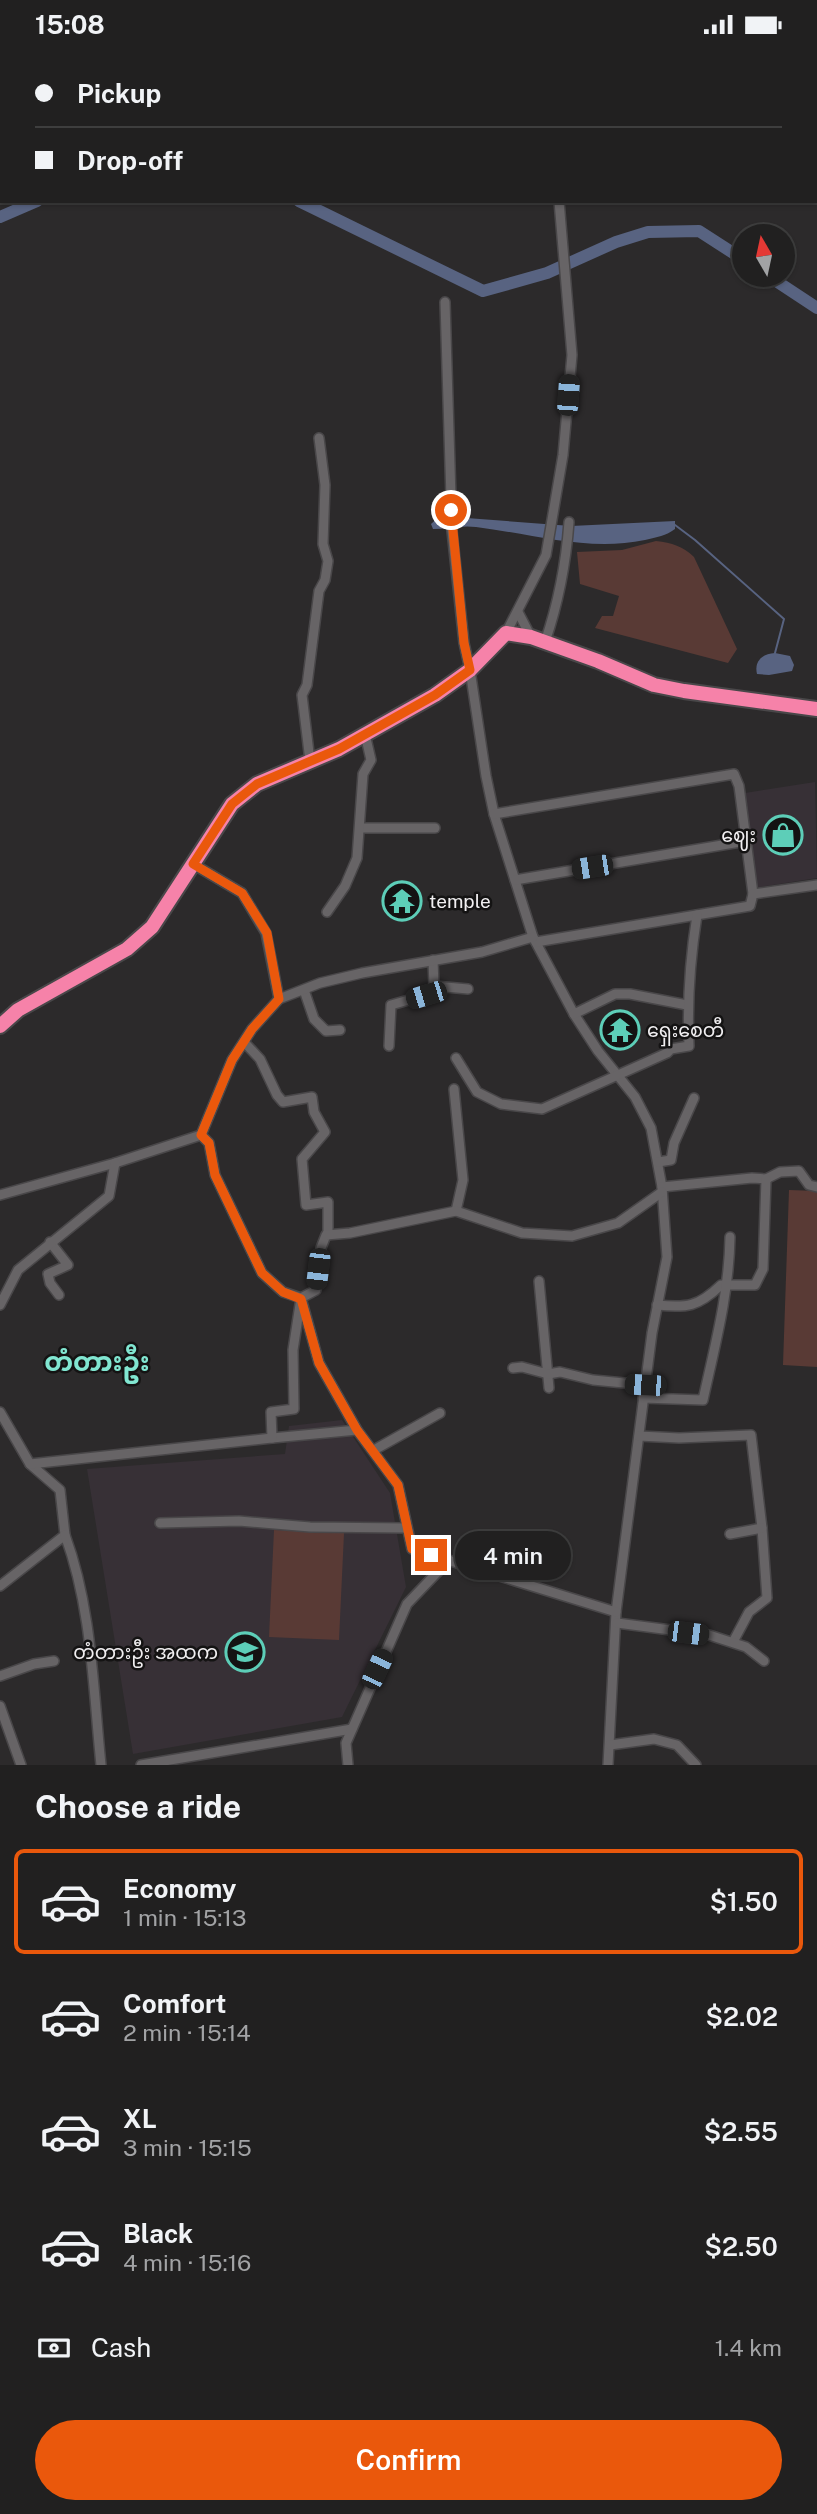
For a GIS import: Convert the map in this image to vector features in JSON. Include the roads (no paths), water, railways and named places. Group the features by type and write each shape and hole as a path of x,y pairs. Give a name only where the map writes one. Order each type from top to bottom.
{"highway":[{"path":"0,1026 18,1010 127,949 152,927 232,804 257,784 339,749 435,695 470,670 506,633 538,640 598,661 654,685 817,709"}],"street":[{"path":"506,633 546,555 563,455 572,355 559,203"},
{"path":"445,302 452,531 464,643 494,814 534,939 574,1014 598,1051 635,1097 651,1128 662,1189 667,1257 643,1398 617,1617 608,1765"},
{"path":"310,761 302,695 307,685 319,591 325,580 328,561 323,544 324,485 319,438"},
{"path":"518,612 538,640 553,618 569,523"},
{"path":"327,912 345,886 357,858 363,774 371,760 365,734"},
{"path":"0,1195 115,1163 201,1135 232,1060 252,1029 279,999 320,983 482,952 534,939 750,906 753,894 739,786 734,774 494,814"},
{"path":"361,828 435,828"},
{"path":"515,880 746,841"},
{"path":"193,864 242,893 267,933 279,999"},
{"path":"753,894 817,885"},
{"path":"456,1059 477,1092 501,1104 542,1109 618,1076 671,1049 689,1046 687,1005 697,915"},
{"path":"389,1046 391,1005 426,995 433,986 433,960"},
{"path":"433,986 468,989"},
{"path":"304,990 314,1020 326,1031 340,1030"},
{"path":"574,1014 615,994 630,994 687,1005"},
{"path":"244,1042 260,1059 277,1095 284,1102 312,1097 314,1112 324,1132 302,1159 306,1205 328,1202 328,1235 321,1248 316,1290 301,1299"},
{"path":"454,1089 463,1180 456,1211"},
{"path":"658,1162 671,1160 674,1143 694,1098"},
{"path":"201,1135 209,1143 215,1175 262,1273 283,1292 301,1299"},
{"path":"0,1305 18,1270 109,1196 115,1163"},
{"path":"328,1235 456,1211 522,1233 572,1235 618,1223 662,1189 752,1178 766,1179 780,1172 800,1171 809,1185 817,1187"},
{"path":"657,1305 685,1307 710,1296 721,1285 755,1285 763,1269 766,1179"},
{"path":"643,1398 704,1400 728,1285 730,1237"},
{"path":"50,1242 68,1265 48,1274 50,1283 59,1296"},
{"path":"539,1281 549,1388"},
{"path":"301,1299 319,1363 357,1430 398,1485 412,1549 617,1617 733,1642 746,1647 764,1661"},
{"path":"272,1439 271,1412 294,1409 293,1350 301,1299"},
{"path":"513,1368 522,1367 548,1374 560,1372 593,1380 645,1385"},
{"path":"0,1413 30,1464 60,1490 65,1535 77,1567 92,1664 101,1765"},
{"path":"374,1450 440,1413"},
{"path":"30,1464 357,1430"},
{"path":"639,1436 679,1438 751,1435 767,1598 749,1612 733,1642"},
{"path":"160,1524 239,1521 310,1527 407,1528"},
{"path":"730,1534 762,1528"},
{"path":"0,1586 65,1535"},
{"path":"348,1765 346,1743 407,1604 449,1560"},
{"path":"0,1676 34,1664 54,1661"},
{"path":"0,1706 21,1765"},
{"path":"141,1765 352,1729"},
{"path":"610,1745 654,1739 677,1745 696,1765"}],"water":[{"path":"440,516 571,526 675,521 675,529 665,535 645,540 582,543 476,527 433,529 431,524"},
{"path":"775,653 790,656 794,665 792,671 757,674 760,659"}],"waterway":[{"path":"0,217 32,203"},
{"path":"303,203 483,291 547,273 616,242 648,232 699,231 732,252"},
{"path":"785,287 817,308"},
{"path":"675,525 784,619 775,653"}],"place":[{"name":"ဈေး","path":"783,835"},
{"name":"temple","path":"402,901"},
{"name":"ရှေးစေတီ","path":"620,1030"},
{"name":"တံတားဦး အထက","path":"245,1652"}],"district":[{"name":"တံတားဦး","path":"97,1361"}]}
